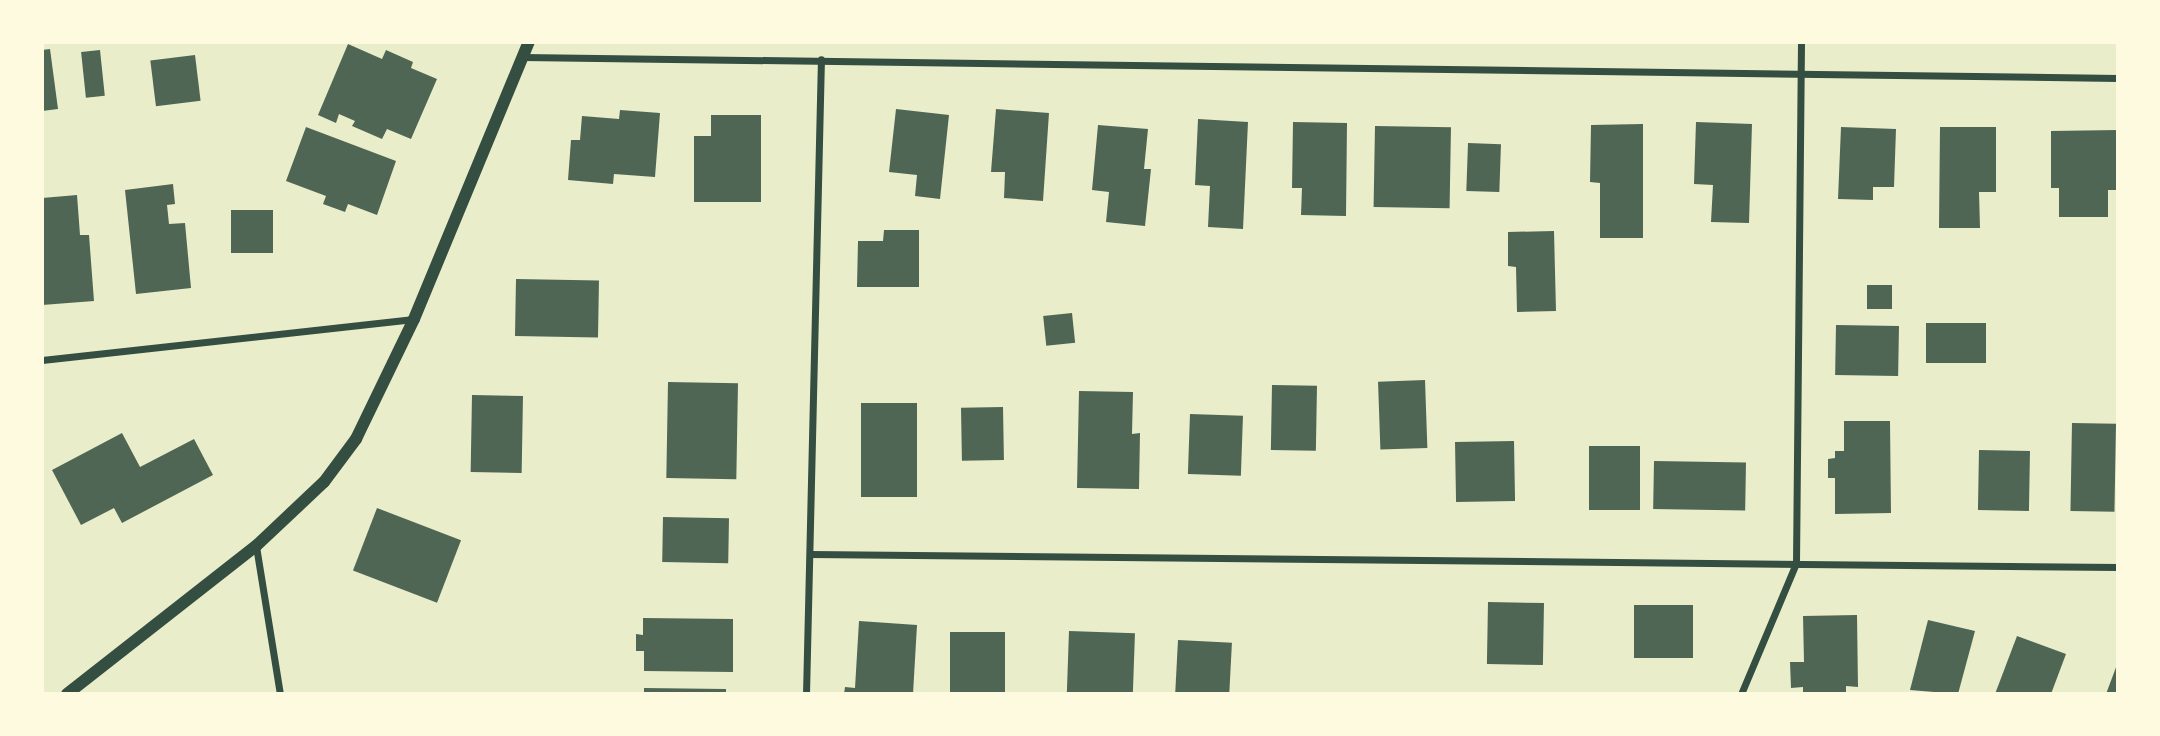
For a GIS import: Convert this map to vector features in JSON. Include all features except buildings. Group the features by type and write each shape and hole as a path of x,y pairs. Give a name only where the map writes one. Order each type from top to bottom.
{"street":[{"path":"67,694 256,546 324,482 356,439 414,318 529,42"},
{"path":"1741,694 1796,563 1801,42"},
{"path":"522,57 2118,78"},
{"path":"806,694 821,59"},
{"path":"42,360 414,318"},
{"path":"256,546 280,694"},
{"path":"810,554 2118,567"}]}
